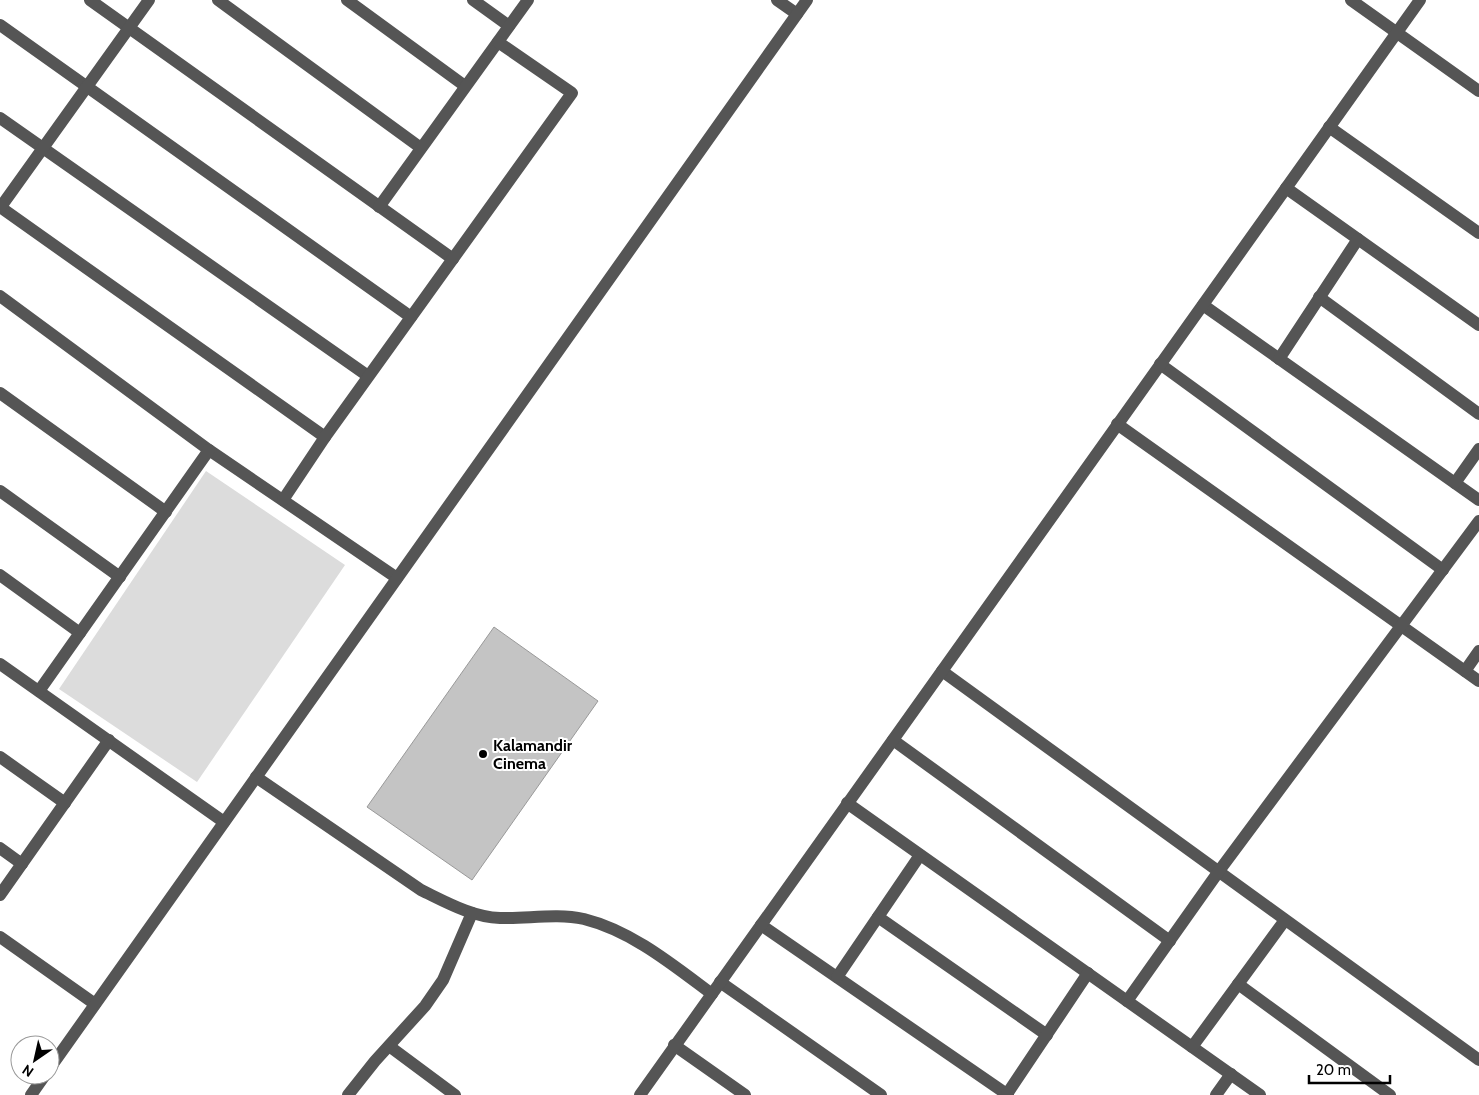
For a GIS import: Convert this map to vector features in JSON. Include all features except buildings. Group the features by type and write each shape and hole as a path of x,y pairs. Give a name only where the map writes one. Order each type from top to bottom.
{"street":[{"path":"90,0 453,259"},
{"path":"149,0 0,207 325,437"},
{"path":"218,0 421,148"},
{"path":"347,0 465,86"},
{"path":"473,0 509,26"},
{"path":"379,206 528,0"},
{"path":"777,0 797,14"},
{"path":"60,1054 807,0"},
{"path":"1351,0 1479,91"},
{"path":"640,1095 1420,0"},
{"path":"0,25 411,317"},
{"path":"283,500 368,376 572,93 498,42"},
{"path":"0,118 368,376"},
{"path":"1329,127 1479,233"},
{"path":"1286,188 1479,326"},
{"path":"1279,359 1358,239"},
{"path":"0,296 209,450 397,578"},
{"path":"1320,297 1479,414"},
{"path":"1203,305 1479,500"},
{"path":"1160,364 1442,570"},
{"path":"0,393 166,512"},
{"path":"1117,424 1479,681"},
{"path":"1455,484 1479,449"},
{"path":"39,691 209,450"},
{"path":"0,491 120,577"},
{"path":"1127,1001 1219,871 1479,520"},
{"path":"0,575 80,633"},
{"path":"1465,671 1479,651"},
{"path":"0,664 224,822"},
{"path":"942,671 1479,1060"},
{"path":"0,895 109,740"},
{"path":"892,740 1170,941"},
{"path":"0,757 64,803"},
{"path":"256,777 421,890 472,913 499,918 559,917 584,920 640,943 712,994"},
{"path":"847,803 1260,1095"},
{"path":"0,848 22,864"},
{"path":"838,977 920,855"},
{"path":"348,1095 425,1006 443,980 472,913"},
{"path":"878,917 1047,1035"},
{"path":"1192,1047 1286,920"},
{"path":"761,925 1008,1095 1088,973"},
{"path":"0,937 95,1004"},
{"path":"720,982 881,1095"},
{"path":"1238,984 1390,1095"},
{"path":"674,1045 745,1095"},
{"path":"389,1046 455,1095"},
{"path":"1216,1095 1231,1074"}],"shaded area":[{"path":"206,471 345,565 197,782 59,689"}],"place":[{"name":"Kalamandir Cinema","path":"483,754"}]}
